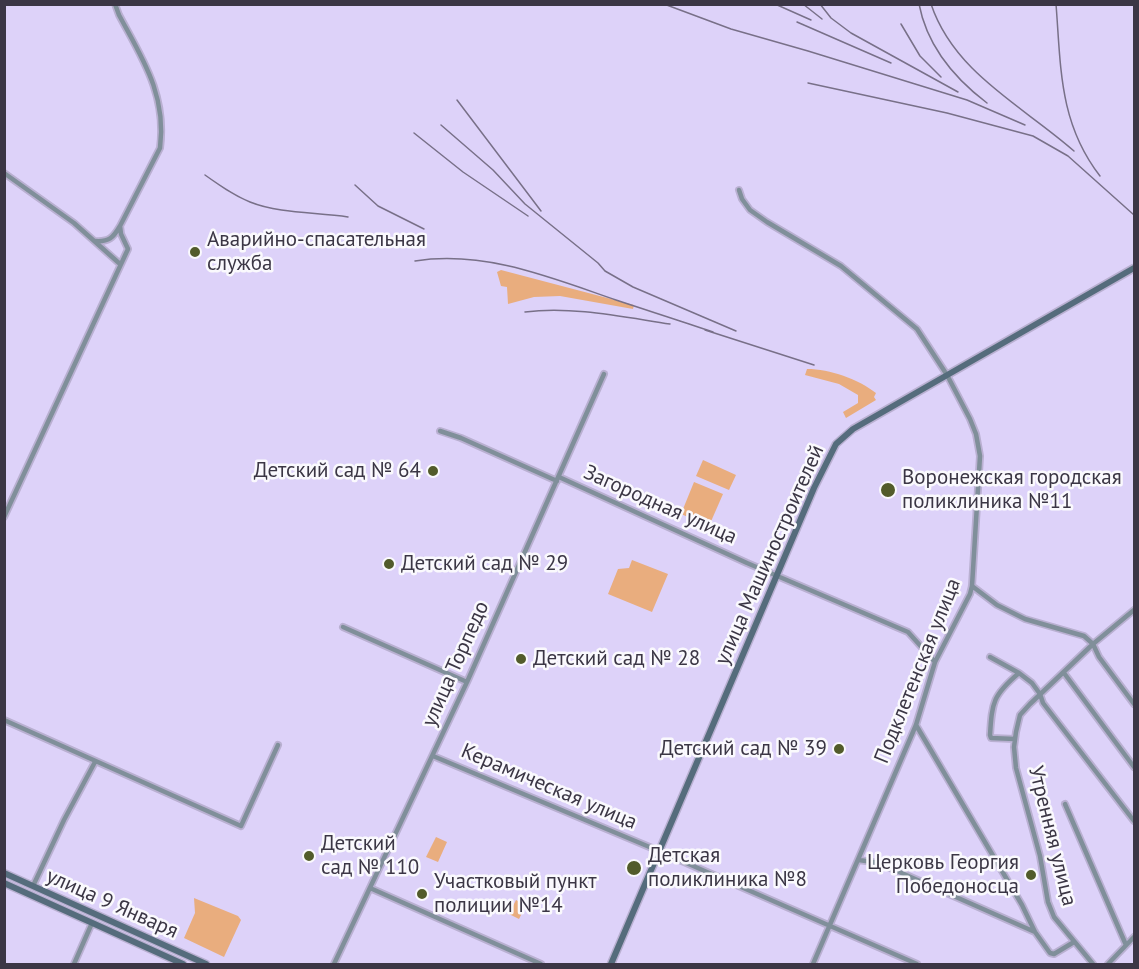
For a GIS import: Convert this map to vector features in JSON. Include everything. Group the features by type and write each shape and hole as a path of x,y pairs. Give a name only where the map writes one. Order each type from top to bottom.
{"street":[{"path":"94,241 109,240 114,237 157,156 161,139 158,93 118,15 115,4"},
{"path":"4,173 74,223 120,264"},
{"name":"Подклетенская улица","path":"739,190 750,210 841,266 917,329 947,375 973,426 980,456 972,586 935,662 915,725 813,964"},
{"path":"4,517 128,249 120,226"},
{"name":"улица Машиностроителей","path":"610,964 814,488 836,444 853,429 1134,268"},
{"name":"улица Торпедо","path":"334,964 467,682 604,374"},
{"name":"Загородная улица","path":"440,430 908,632 935,662"},
{"path":"972,586 997,605 1025,619 1084,636 1093,644 1099,657 1134,704"},
{"name":"Утренняя улица","path":"1093,964 1054,917 1048,902 1038,849 1016,768 1015,739 1020,716 1040,694 1093,644 1134,610"},
{"path":"343,627 467,682"},
{"path":"990,657 1032,683 1043,703 1134,821"},
{"path":"1015,739 995,739 990,735 992,708 996,698 1019,673"},
{"path":"1064,673 1134,768"},
{"path":"4,720 241,826 278,745"},
{"path":"915,725 1022,905 1035,932 1050,953 1054,954 1074,942"},
{"name":"Керамическая улица","path":"433,756 916,964"},
{"path":"33,886 95,762"},
{"path":"1065,804 1126,945"},
{"path":"859,860 879,863 1035,932"},
{"name":"улица 9 Января","path":"4,873 206,964"},
{"name":"улица 9 Января","path":"4,883 183,964"},
{"path":"370,888 541,964"},
{"path":"74,964 92,923"},
{"path":"1108,964 1134,937"}],"shaded area":[{"path":"501,270 634,305 633,309 560,296 534,297 508,304 507,287 501,286 497,272"},
{"path":"807,369 834,373 852,379 876,393 874,397 876,400 846,418 843,412 858,403 858,395 839,384 805,375"},
{"path":"703,460 736,475 729,490 696,476"},
{"path":"694,482 723,494 709,526 681,514"},
{"path":"632,560 668,574 652,612 608,594 618,569 629,568"},
{"path":"436,837 447,842 438,862 426,857"},
{"path":"194,898 238,916 241,920 224,957 184,938 195,913"},
{"path":"516,900 526,905 519,919 509,914"}],"railway":[{"path":"664,4 731,29 967,100 1025,125"},
{"path":"775,4 811,20"},
{"path":"803,4 822,19"},
{"path":"820,4 831,18 851,33 958,92"},
{"path":"919,4 928,34 935,47 953,72 987,103"},
{"path":"931,4 956,50 973,69 1012,103 1074,151"},
{"path":"1056,4 1061,73 1069,115 1087,156 1100,176"},
{"path":"797,22 891,63"},
{"path":"901,24 920,56 941,77"},
{"path":"808,83 947,113 1033,136 1068,156 1134,215"},
{"path":"457,100 541,211"},
{"path":"441,125 493,170 525,204 605,271 633,287 736,331"},
{"path":"414,133 463,172 528,216"},
{"path":"205,175 238,196 262,206 286,211 348,217"},
{"path":"355,185 378,206 424,229"},
{"path":"415,261 467,259 518,268 713,332"},
{"path":"525,312 579,311 670,324"},
{"path":"705,330 814,365"}],"place":[{"name":"Аварийно-спасательная служба","path":"195,252"},
{"name":"Детский сад № 64","path":"433,471"},
{"name":"Воронежская городская поликлиника №11","path":"888,490"},
{"name":"Детский сад № 29","path":"389,564"},
{"name":"Детский сад № 28","path":"521,659"},
{"name":"Детский сад № 39","path":"839,749"},
{"name":"Детский сад № 110","path":"309,856"},
{"name":"Детская поликлиника №8","path":"634,868"},
{"name":"Церковь Георгия Победоносца","path":"1031,875"},
{"name":"Участковый пункт полиции №14","path":"422,894"}]}
